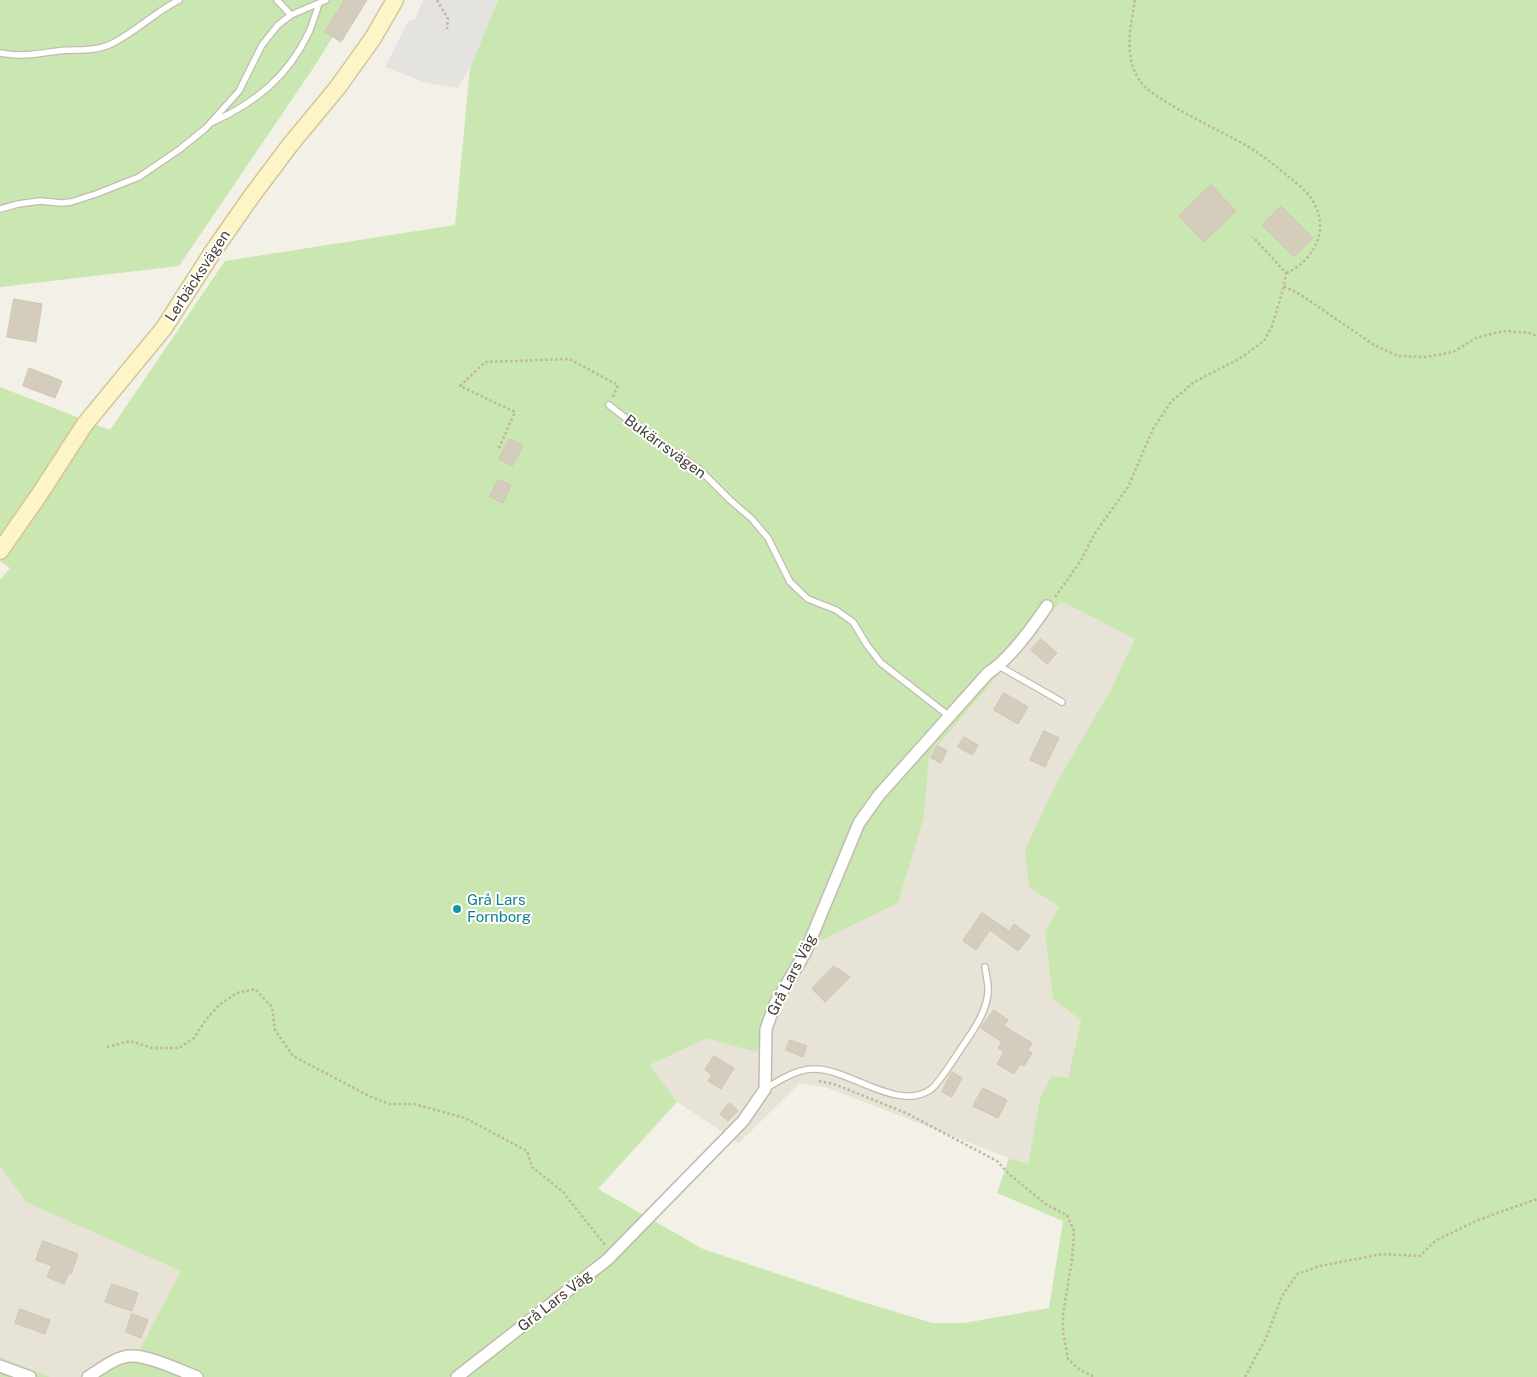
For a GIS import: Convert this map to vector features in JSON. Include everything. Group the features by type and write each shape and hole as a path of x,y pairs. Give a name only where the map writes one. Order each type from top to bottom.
{"street":[{"name":"Lerbäcksvägen","path":"0,551 85,424 164,328 214,250 251,197 290,145 338,87 373,38 395,0"},
{"name":"Grå Lars Väg","path":"457,1377 607,1260 743,1120 766,1089 766,1029 775,1004 805,953 859,823 879,795 988,673 999,666 1047,606"},
{"path":"88,1377 109,1363 129,1356 145,1358 197,1377"},
{"path":"0,1366 30,1377"}],"lane":[{"path":"0,53 26,56 57,51 102,48 121,38 165,7 179,0"},
{"path":"278,0 291,15"},
{"path":"0,209 40,201 71,202 139,177 180,149 209,124 239,91 262,44 271,32 291,15 326,0"},
{"path":"209,124 242,108 260,96 275,82 299,50 309,31 319,3"},
{"name":"Bukärrsvägen","path":"609,406 698,468 730,500 752,518 768,538 790,582 808,599 836,610 853,622 881,664 949,716"},
{"path":"999,666 1062,702"},
{"path":"766,1089 790,1075 810,1069 826,1070 883,1091 900,1095 916,1096 931,1090 973,1031 984,1010 988,992 985,967"}],"path":[{"path":"437,0 448,19 447,29"},
{"path":"1135,0 1129,35 1129,54 1133,69 1145,87 1166,102 1248,147 1273,164 1302,188 1315,205 1321,222 1316,246 1296,270 1286,273"},
{"path":"1047,606 1060,592 1075,570 1095,533 1128,487 1153,429 1171,402 1194,382 1239,359 1264,342 1272,326 1286,273 1253,237"},
{"path":"1284,286 1374,345 1398,356 1426,357 1453,352 1478,337 1504,331 1529,333 1537,336"},
{"path":"499,448 515,412 460,386 485,362 568,359 618,385 609,406"},
{"path":"107,1047 130,1041 152,1048 179,1048 194,1038 219,1005 237,993 255,989 272,1007 275,1030 293,1056 368,1096 389,1104 414,1104 465,1118 526,1151 532,1167 563,1192 612,1254"},
{"path":"796,1073 834,1084 906,1113 996,1161 1047,1205 1067,1215 1074,1230 1072,1260 1063,1314 1068,1359 1080,1370 1095,1377"},
{"path":"1245,1377 1266,1338 1282,1296 1296,1274 1320,1266 1382,1254 1420,1256 1435,1241 1478,1220 1537,1199"}],"shaded area":[{"path":"423,0 498,0 470,68 457,88 427,83 385,67 408,21 415,19"},
{"path":"1061,601 1135,639 1109,693 1059,905 1045,932 1081,1020 1068,1078 1040,1098 1028,1164 825,1087 800,1083 739,1143 677,1102 650,1065 707,1038 756,1051 775,1015 820,941 898,903 924,817 929,756"},
{"path":"0,1166 27,1202 182,1271 140,1349 113,1358 83,1377 50,1377 0,1358"}],"green space":[{"path":"0,0 355,0 316,64 179,266 0,287"},
{"path":"498,0 1537,0 1537,1377 83,1377 113,1358 140,1349 181,1271 26,1202 0,1166 0,580 10,568 0,561 0,387 110,430 225,261 455,225 470,68","holes":["1061,601 1135,639 1109,693 1055,786 1025,850 1029,887 1059,906 1045,932 1053,999 1081,1020 1068,1078 1052,1076 1040,1098 1028,1164 1009,1158 997,1193 1063,1221 1049,1308 964,1323 932,1323 703,1249 598,1189 677,1102 650,1065 707,1038 756,1052 775,1015 820,941 898,903 924,817 929,756"]},
{"path":"0,1357 50,1377 0,1377"}],"building":[{"path":"345,0 367,0 341,42 325,32"},
{"path":"1211,185 1236,211 1204,242 1179,216"},
{"path":"1281,206 1313,238 1294,257 1262,225"},
{"path":"14,299 42,304 36,342 7,337"},
{"path":"29,368 62,381 55,398 23,386"},
{"path":"510,439 523,446 512,466 499,459"},
{"path":"498,480 511,485 503,503 490,497"},
{"path":"1041,639 1057,653 1047,664 1031,650"},
{"path":"1004,693 1028,707 1018,724 994,710"},
{"path":"1044,731 1059,738 1045,767 1030,760"},
{"path":"964,737 978,745 972,755 958,747"},
{"path":"937,746 947,750 941,763 931,758"},
{"path":"982,913 1009,931 1014,924 1030,936 1018,951 990,930 976,950 963,941"},
{"path":"834,966 850,977 825,1002 812,989"},
{"path":"994,1010 1008,1020 1004,1026 1032,1043 1028,1050 1032,1053 1024,1066 1020,1064 1014,1074 997,1064 1004,1052 998,1048 1002,1042 981,1028"},
{"path":"790,1040 807,1046 803,1057 786,1050"},
{"path":"714,1056 734,1068 721,1089 708,1081 712,1075 705,1070"},
{"path":"952,1072 962,1078 952,1097 942,1092"},
{"path":"983,1088 1007,1100 998,1118 973,1106"},
{"path":"730,1103 738,1111 728,1121 720,1114"},
{"path":"43,1241 78,1254 71,1274 69,1273 64,1284 47,1277 52,1266 36,1260"},
{"path":"112,1284 138,1293 132,1311 105,1302"},
{"path":"20,1309 50,1320 45,1334 15,1323"},
{"path":"132,1314 148,1320 141,1338 126,1332"}],"place":[{"name":"Grå Lars Fornborg","path":"457,909"}]}
